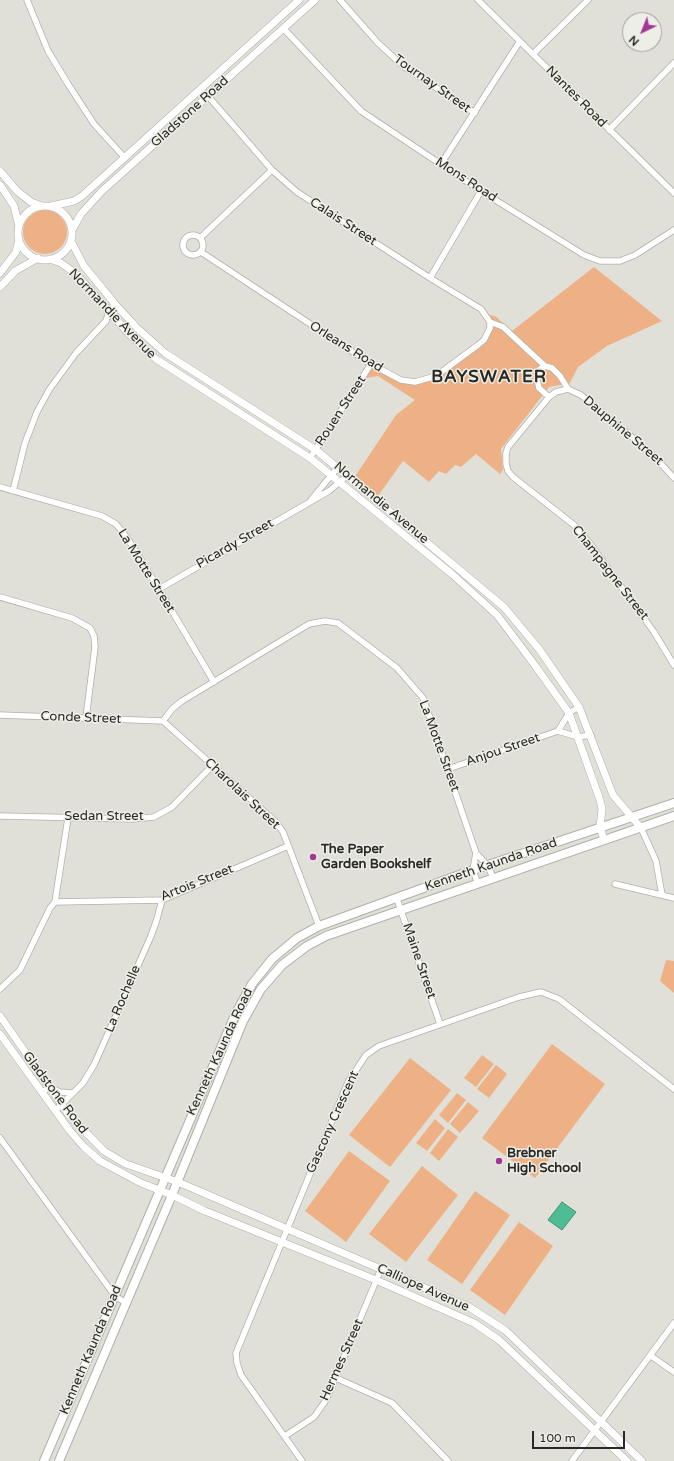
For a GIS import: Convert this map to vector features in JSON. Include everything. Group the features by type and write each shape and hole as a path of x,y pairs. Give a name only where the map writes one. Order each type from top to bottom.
{"main road":[{"name":"Kenneth Kaunda Road","path":"44,1461 164,1177 220,1049 244,997 260,972 272,959 298,938 319,926 397,899 473,870 674,803"},
{"name":"Kenneth Kaunda Road","path":"59,1461 178,1182 252,1003 271,977 292,956 326,936 478,884 533,863 674,816"},
{"path":"528,851 533,863"},
{"path":"220,1049 231,1053"}],"street":[{"path":"27,0 48,51 94,124 122,160 126,170"},
{"name":"Gladstone Road","path":"51,206 74,201 82,196 299,0"},
{"name":"Gladstone Road","path":"72,230 88,205 315,0"},
{"name":"Tournay Street","path":"340,0 378,44 402,66 475,113"},
{"name":"Nantes Road","path":"478,0 674,193"},
{"path":"533,54 588,0"},
{"path":"283,15 291,23"},
{"path":"271,26 278,34"},
{"name":"Mons Road","path":"284,29 361,111 481,191 584,254 600,262 614,262 627,258 674,230"},
{"path":"441,164 520,41"},
{"path":"609,130 674,63"},
{"path":"207,84 214,90"},
{"path":"195,94 197,99 202,102"},
{"name":"Calais Street","path":"208,96 272,170 297,192 430,278 481,309 490,325"},
{"path":"131,152 137,160"},
{"path":"200,238 272,170"},
{"path":"0,171 23,197 42,206"},
{"path":"0,186 14,206 19,226 19,237 16,252 0,273"},
{"path":"430,278 481,191"},
{"path":"19,226 27,213 42,206 51,206 57,208 68,217 72,230 71,241 67,249 59,256 50,259 38,258 25,250 19,237"},
{"path":"195,235 200,238 204,247 201,252 196,256 190,255 185,251 183,246 184,240 189,236 195,235"},
{"name":"Normandie Avenue","path":"71,241 84,266 116,304 152,342 177,362 316,450 498,600 521,626 579,707 613,795 621,807 633,817 641,828"},
{"name":"Orleans Road","path":"201,252 371,364 400,380 415,382 429,379 484,340 490,325"},
{"path":"0,287 15,271 38,258"},
{"name":"Normandie Avenue","path":"50,259 61,263 73,272 140,346 176,373 310,458 473,593 497,615 569,713 602,804 600,827"},
{"path":"13,491 25,443 37,412 49,390 76,353 106,321 109,311 116,304"},
{"path":"106,321 117,320 125,314"},
{"path":"490,325 503,328 545,366 552,368 560,376 568,390 556,392 549,397 539,388 536,380 540,369 545,366"},
{"name":"Rouen Street","path":"310,458 371,364"},
{"name":"Dauphine Street","path":"568,390 581,395 651,453 674,478"},
{"name":"Champagne Street","path":"549,397 506,450 506,464 508,471 582,533 650,626 674,665"},
{"name":"Picardy Street","path":"310,500 338,467"},
{"name":"Picardy Street","path":"159,589 341,483 348,476"},
{"name":"La Motte Street","path":"0,487 110,520 122,530 214,682"},
{"path":"0,597 72,618 90,628 94,636 95,647 86,718"},
{"name":"La Motte Street","path":"163,721 177,704 309,624 325,621 338,623 397,668 423,698 476,853 488,866 493,878"},
{"path":"512,634 521,626"},
{"path":"579,707 569,713 558,731 578,738 591,735"},
{"name":"Conde Street","path":"0,715 163,721"},
{"name":"Charolais Street","path":"163,721 276,822 283,832 319,926"},
{"name":"Anjou Street","path":"448,769 558,731"},
{"name":"Sedan Street","path":"0,816 145,819 160,815 178,802 212,766"},
{"path":"0,988 20,970 50,908 55,902 68,818"},
{"path":"600,827 604,840"},
{"path":"641,828 656,862 662,895"},
{"name":"Artois Street","path":"55,902 162,900 288,846"},
{"name":"La Motte Street","path":"476,853 473,870 478,884"},
{"path":"615,884 674,898"},
{"name":"Maine Street","path":"397,899 440,1024"},
{"name":"La Rochelle","path":"55,1111 62,1106 72,1093 83,1083 94,1065 151,936 158,919 162,900"},
{"name":"Gascony Crescent","path":"302,1461 241,1375 236,1358 239,1345 288,1230 348,1082 366,1055 379,1046 519,997 540,992 558,999 674,1089"},
{"name":"Gladstone Road","path":"0,1016 62,1106 80,1128 104,1151 126,1164 164,1177"},
{"name":"Gladstone Road","path":"0,1034 55,1111 84,1147 100,1161 159,1190"},
{"path":"42,1092 49,1087 60,1092 72,1093"},
{"path":"0,1138 115,1296 126,1303"},
{"name":"Calliope Avenue","path":"164,1177 469,1307 505,1330 642,1461"},
{"name":"Calliope Avenue","path":"159,1190 205,1211 456,1314 489,1333 627,1461"},
{"name":"Hermes Street","path":"285,1436 314,1417 326,1400 381,1269"},
{"path":"572,1461 674,1323"},
{"path":"651,1356 674,1372"},
{"path":"336,1378 392,1403 448,1461"}],"shaded area":[{"path":"41,210 49,210 61,216 67,228 67,236 61,248 49,254 41,254 29,248 23,236 23,228 29,216"},
{"path":"594,267 662,321 607,346 578,367 570,383 549,387 501,449 503,470 500,474 476,454 461,467 455,465 446,474 439,471 429,482 403,461 378,496 354,478 396,415 415,400 378,376 366,378 373,367 395,380 408,383 427,380 483,341 492,321 490,315 495,316 512,331"},
{"path":"666,960 674,961 674,993 660,981"},
{"path":"552,1044 605,1084 535,1178 482,1138"},
{"path":"482,1055 494,1064 476,1087 464,1078"},
{"path":"410,1058 451,1090 390,1167 349,1135"},
{"path":"496,1065 507,1074 489,1098 477,1089"},
{"path":"457,1093 466,1100 448,1123 439,1115"},
{"path":"468,1102 479,1111 460,1133 450,1124"},
{"path":"435,1119 445,1128 427,1151 416,1143"},
{"path":"448,1129 458,1137 439,1161 430,1153"},
{"path":"349,1151 390,1181 346,1242 305,1211"},
{"path":"422,1166 458,1195 406,1262 369,1234"},
{"path":"475,1191 510,1215 462,1284 427,1260"},
{"path":"562,1202 576,1212 562,1230 548,1220"},
{"path":"519,1222 553,1246 505,1315 470,1290"}],"place":[{"name":"The Paper Garden Bookshelf","path":"313,857"},
{"name":"Brebner High School","path":"499,1161"}],"district":[{"name":"BAYSWATER","path":"489,378"}]}
